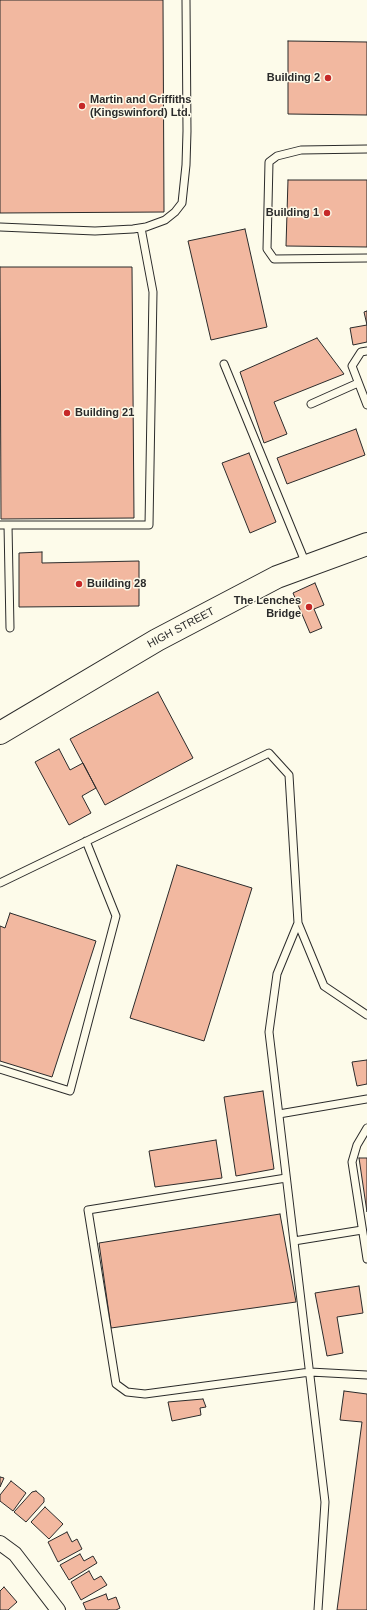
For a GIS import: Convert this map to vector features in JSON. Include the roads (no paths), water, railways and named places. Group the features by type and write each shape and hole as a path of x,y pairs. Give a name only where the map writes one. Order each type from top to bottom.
{"main road":[{"name":"HIGH STREET","path":"1,728 157,640 277,577 367,544"}],"street":[{"path":"0,1543 15,1554 58,1610"}],"lane":[{"path":"0,227 95,232 141,228 165,220 175,212 182,203 184,190 187,131 186,0"},
{"path":"367,149 301,150 277,156 269,162 267,249 274,259 367,258"},
{"path":"0,525 149,525 153,292 141,228"},
{"path":"367,351 361,352 352,366 367,405"},
{"path":"224,364 307,566"},
{"path":"311,404 358,383"},
{"path":"8,525 10,628"},
{"path":"0,883 269,753 289,775 298,923 324,986 367,1015"},
{"path":"0,1069 70,1090 116,916 86,841"},
{"path":"298,923 277,974 269,1032 325,1502 318,1610"},
{"path":"279,1114 367,1099"},
{"path":"367,1128 357,1145 352,1162 367,1259"},
{"path":"286,1178 88,1210 116,1384 128,1392 145,1394 310,1372 367,1375"},
{"path":"294,1241 362,1230"}],"place":[{"name":"Building 2","path":"328,78"},
{"name":"Martin and Griffiths (Kingswinford) Ltd.","path":"82,106"},
{"name":"Building 1","path":"327,213"},
{"name":"Building 21","path":"67,413"},
{"name":"Building 28","path":"79,584"},
{"name":"The Lenches Bridge","path":"309,607"}]}
